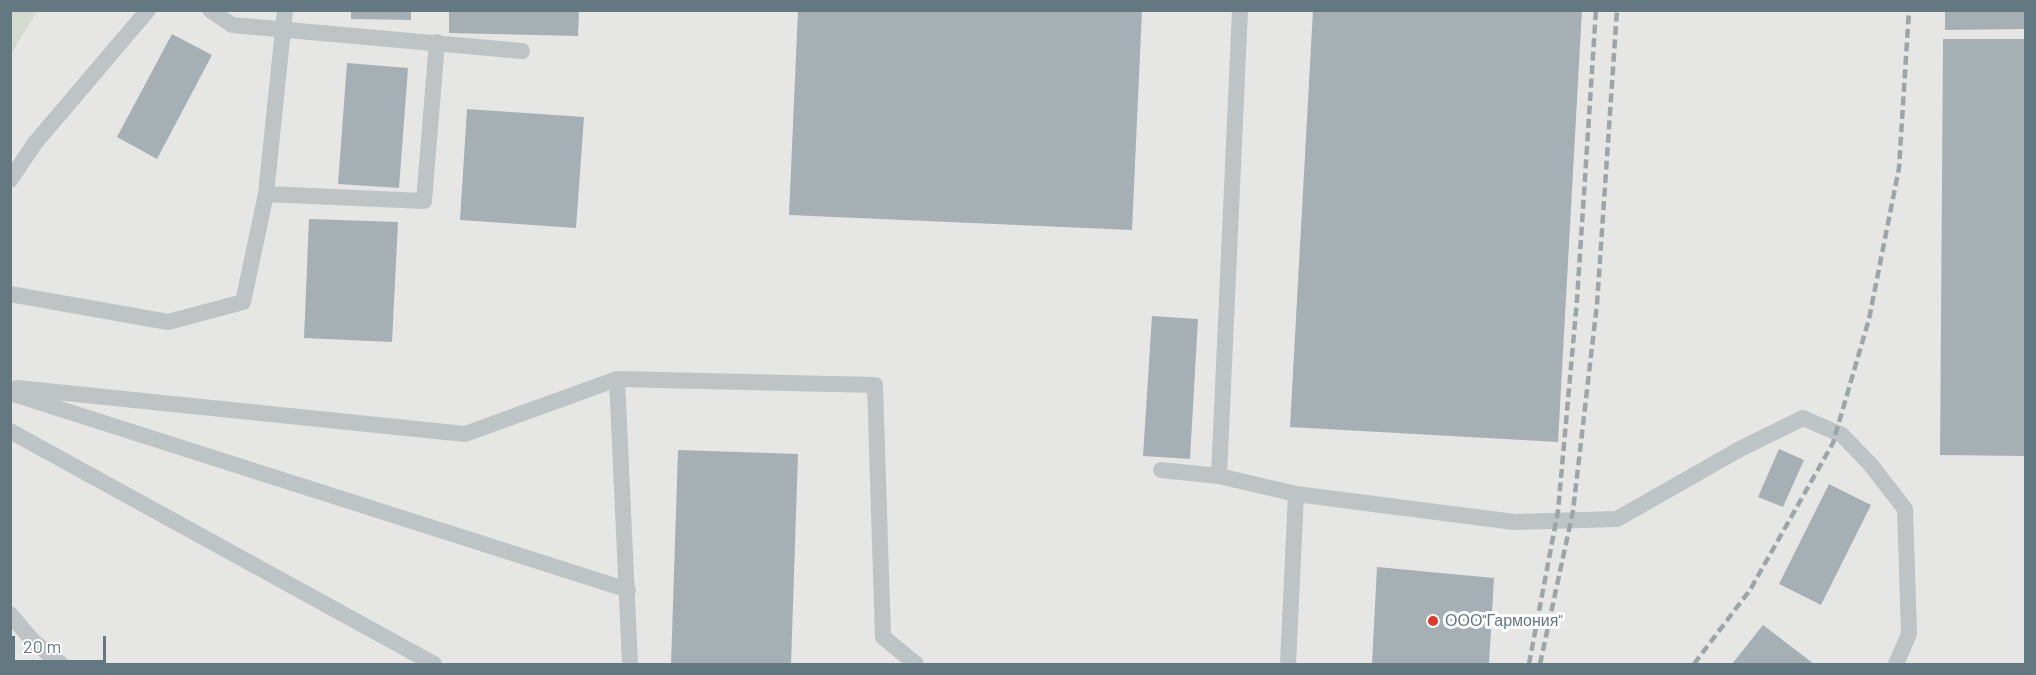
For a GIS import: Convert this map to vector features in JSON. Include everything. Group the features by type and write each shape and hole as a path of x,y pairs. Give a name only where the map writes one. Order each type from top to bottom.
{"lane":[{"path":"10,180 35,143 148,10"},
{"path":"210,10 232,25 522,51"},
{"path":"10,294 168,322 243,302 266,194 285,10"},
{"path":"1219,476 1240,10"},
{"path":"266,194 424,201 437,42"},
{"path":"10,387 465,434 617,379 875,385 883,637 916,664"},
{"path":"617,379 630,664"},
{"path":"10,393 628,590"},
{"path":"1161,470 1219,476 1296,494 1514,522 1617,519 1740,449 1803,418 1842,435 1870,464 1905,509 1909,634 1896,664"},
{"path":"10,430 434,664"},
{"path":"1288,664 1296,494"},
{"path":"10,614 33,641 61,664"}],"shaded area":[{"path":"37,10 2025,11 2025,664 11,664 10,54"},
{"path":"10,11 37,11 11,54"}],"building":[{"path":"351,10 411,10 411,20 351,19"},
{"path":"449,10 579,10 578,36 449,33"},
{"path":"798,10 1142,10 1132,230 789,215"},
{"path":"1313,10 1582,10 1558,442 1290,427"},
{"path":"1945,10 2026,10 2026,29 1945,30"},
{"path":"172,34 212,55 157,159 117,137"},
{"path":"1943,39 2026,39 2025,456 1940,455"},
{"path":"347,63 408,68 399,188 338,184"},
{"path":"467,109 584,117 576,228 460,220"},
{"path":"309,219 398,222 392,342 304,338"},
{"path":"1152,316 1198,319 1190,459 1143,456"},
{"path":"1779,449 1804,460 1783,507 1758,497"},
{"path":"678,450 798,454 791,664 671,664"},
{"path":"1829,484 1871,505 1821,605 1779,584"},
{"name":"ООО\"Гармония\"","path":"1377,567 1494,578 1489,664 1372,664"},
{"path":"1763,625 1814,664 1732,664"}],"railway":[{"path":"1529,664 1558,511 1577,300 1596,10"},
{"path":"1540,664 1573,511 1597,304 1617,10"},
{"path":"1694,664 1750,590 1833,443 1869,319 1899,168 1909,10"}],"place":[{"name":"ООО\"Гармония\"","path":"1433,621"}]}
